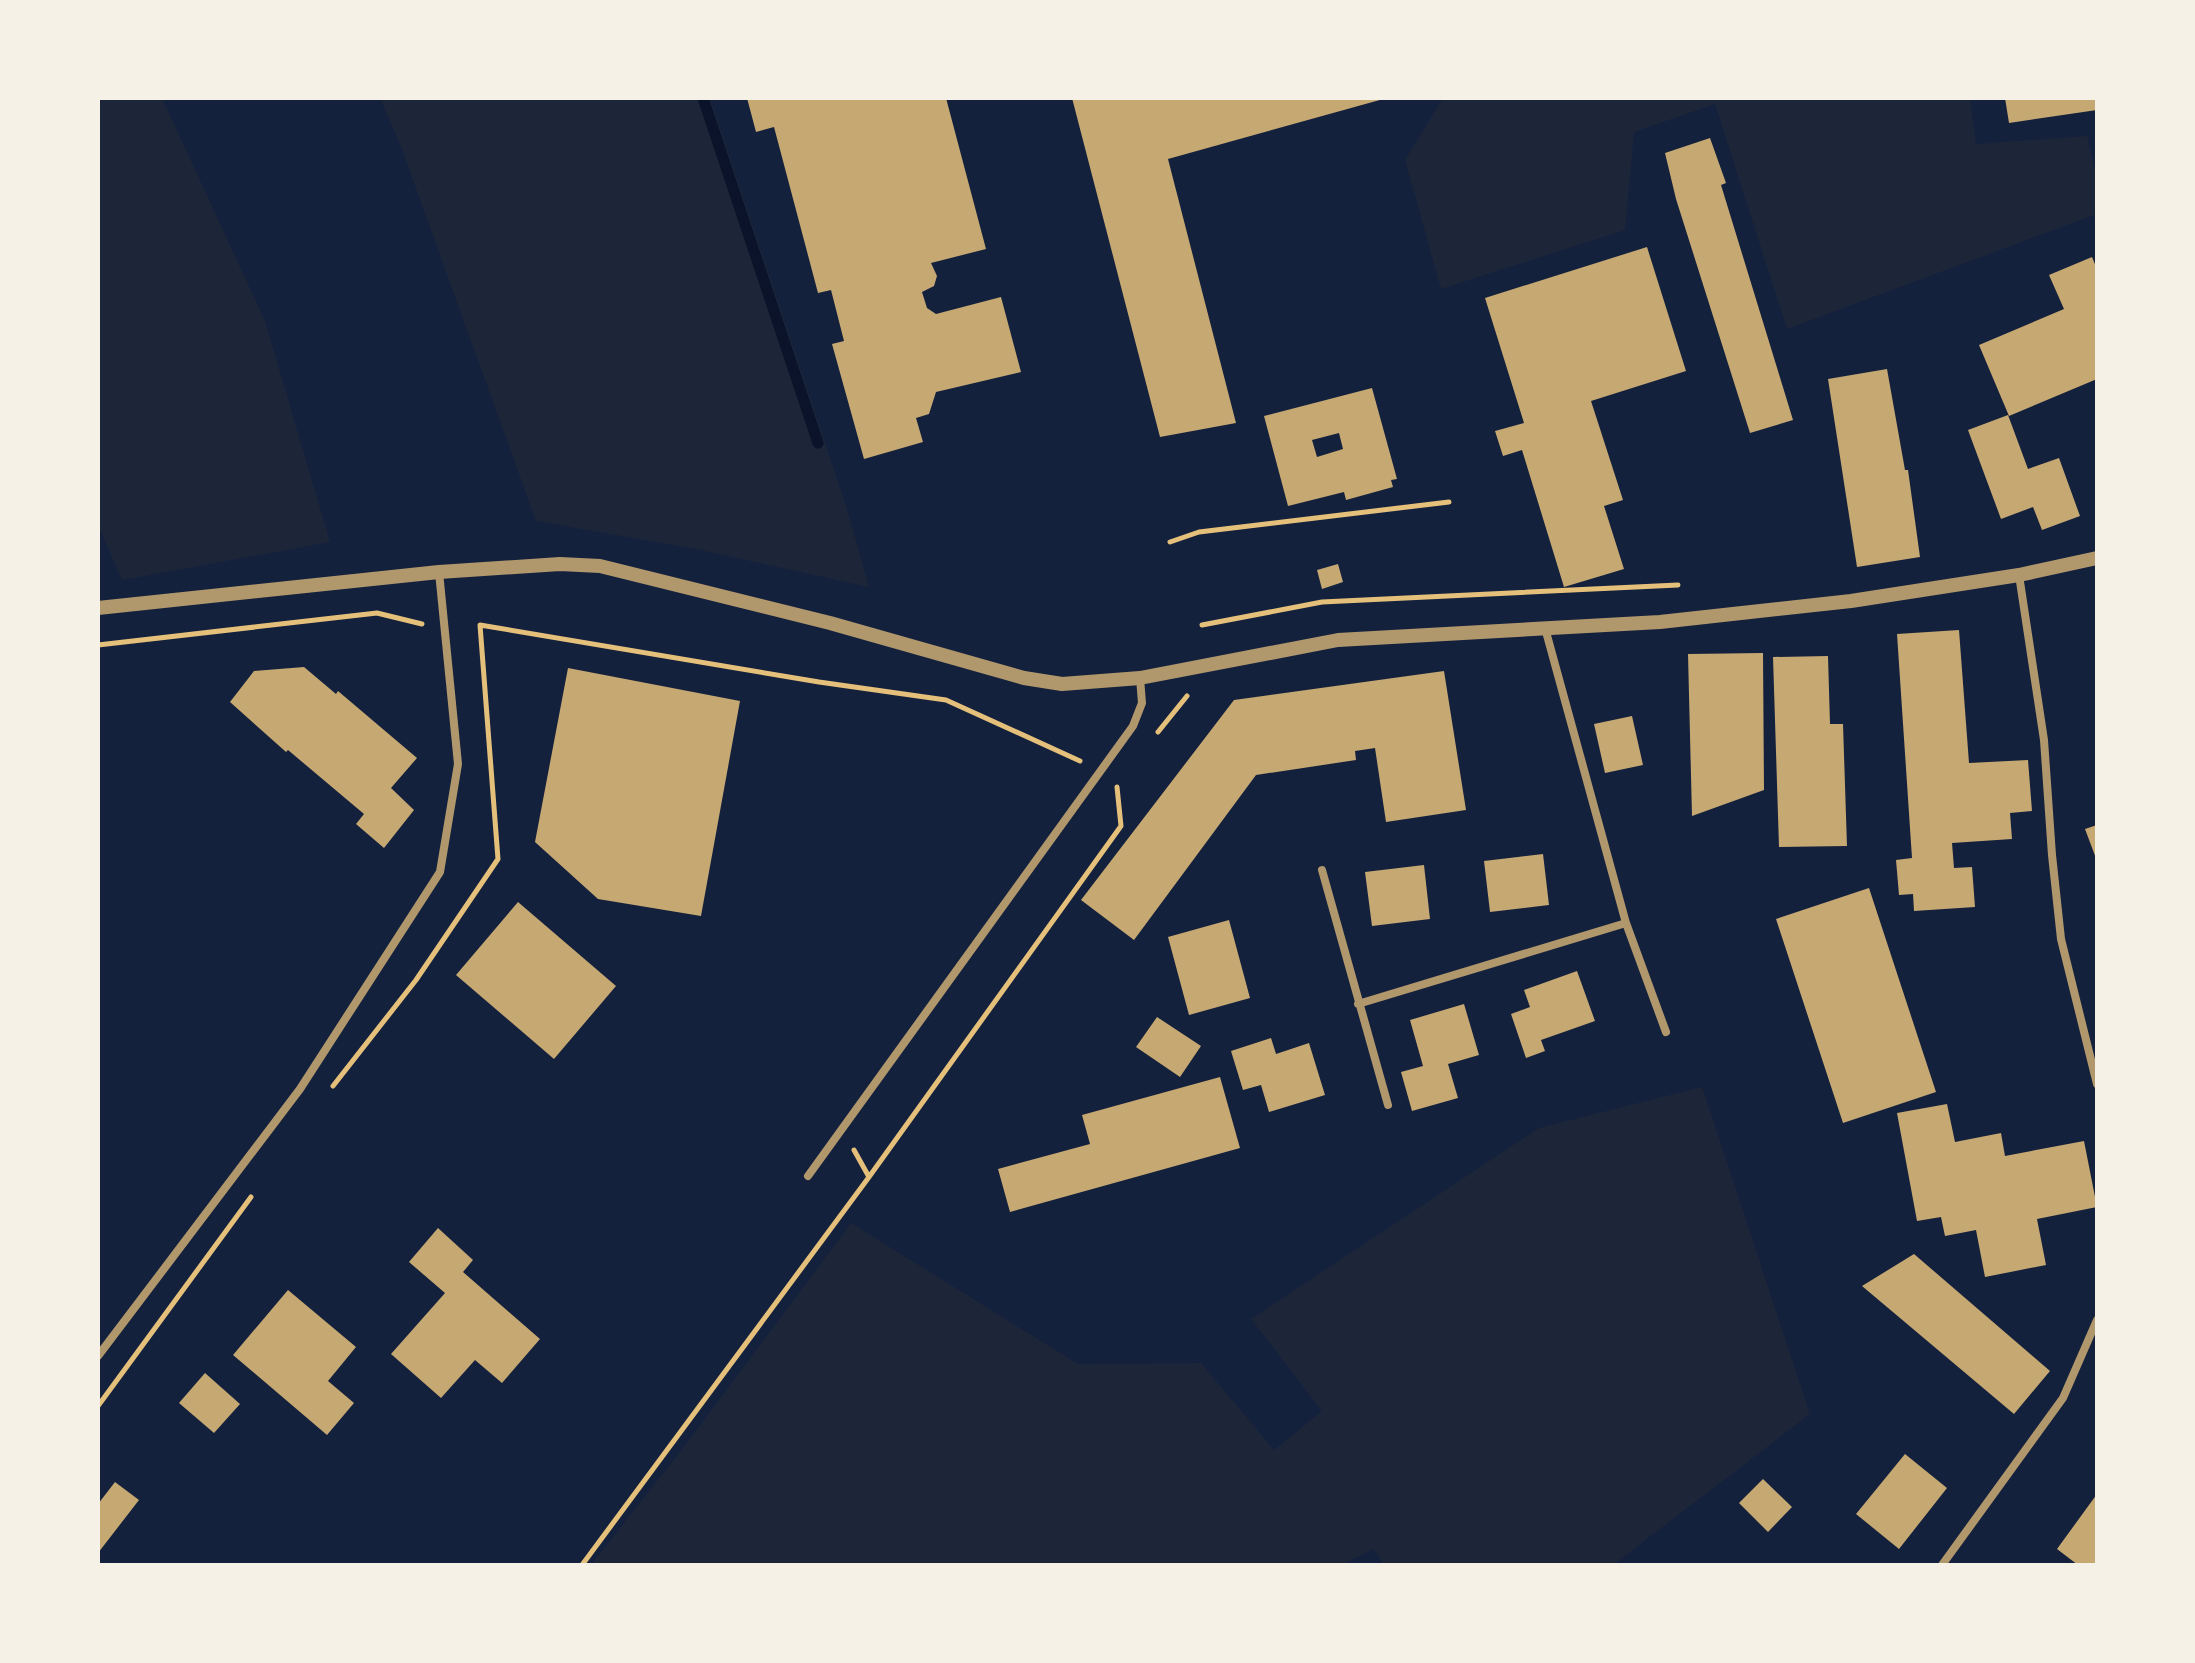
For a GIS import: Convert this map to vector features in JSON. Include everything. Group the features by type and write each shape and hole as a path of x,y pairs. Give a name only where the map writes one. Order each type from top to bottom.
{"street":[{"path":"98,608 439,572 560,564 600,566 830,623 1024,678 1062,684 1140,678 1338,640 1660,622 1836,603 2019,575 2097,558"},
{"path":"98,1356 300,1089 440,872 458,764 439,572"},
{"path":"2019,575 2044,740 2061,939 2097,1084"},
{"path":"1545,628 1626,923 1666,1032"},
{"path":"808,1176 1133,726 1142,703 1140,678"},
{"path":"1322,870 1388,1105"},
{"path":"1358,1004 1626,923"},
{"path":"1942,1565 2063,1398 2097,1320"}],"path":[{"path":"1170,542 1199,532 1449,502"},
{"path":"1202,625 1322,602 1678,585"},
{"path":"98,645 377,613 421,624 480,625 819,682 946,700 1100,773"},
{"path":"332,1087 416,980 498,859 480,625"},
{"path":"1156,734 1216,662"},
{"path":"582,1565 869,1177 1121,826 1116,783"},
{"path":"98,1406 255,1192"}],"shaded area":[{"path":"98,98 162,98 265,321 330,542 122,580 98,525"},
{"path":"380,98 710,98 847,509 869,587 696,549 536,521 401,147"},
{"path":"1443,98 1970,98 1976,144 2087,136 2097,178 2097,214 1787,329 1715,104 1634,132 1625,230 1441,289 1405,160"},
{"path":"1702,1087 1810,1414 1613,1565 1384,1565 1374,1549 1341,1565 591,1565 687,1443 851,1223 1078,1364 1201,1363 1274,1450 1322,1411 1251,1319 1539,1128"}],"building":[{"path":"747,98 946,98 986,249 931,263 937,276 934,286 922,292 927,308 936,314 1001,297 1021,372 936,392 929,414 916,418 923,442 864,459 832,344 844,341 831,290 818,293 774,127 756,132"},
{"path":"1072,98 1387,98 1168,159 1236,423 1160,437"},
{"path":"2005,98 2097,98 2097,110 2009,123"},
{"path":"1710,138 1726,183 1721,185 1793,420 1750,433 1676,199 1665,153"},
{"path":"1647,247 1686,371 1591,401 1623,500 1604,506 1624,569 1564,587 1522,450 1503,456 1495,431 1524,423 1485,298"},
{"path":"2092,257 2097,269 2097,379 2009,416 1979,345 2064,309 2049,275"},
{"path":"1887,369 1905,470 1908,470 1920,557 1857,567 1828,379"},
{"path":"1372,388 1397,479 1391,480 1393,487 1346,500 1344,492 1288,506 1264,416","holes":["1339,433 1343,449 1317,457 1312,440"]},
{"path":"2008,415 2028,469 2059,458 2080,516 2042,530 2033,507 2001,519 1968,430"},
{"path":"1338,564 1343,582 1322,589 1317,570"},
{"path":"1959,630 1969,763 2028,760 2032,811 2010,813 2012,839 1952,843 1954,868 1972,867 1975,907 1914,911 1913,894 1899,895 1896,860 1912,858 1897,634"},
{"path":"1763,653 1764,790 1692,816 1688,654"},
{"path":"1828,656 1830,724 1843,724 1847,846 1779,847 1773,657"},
{"path":"304,667 336,694 338,691 417,758 391,788 414,810 384,848 356,824 364,814 288,750 286,752 230,702 254,671"},
{"path":"568,668 740,701 701,916 598,899 535,842"},
{"path":"1444,671 1466,810 1386,822 1375,748 1355,751 1356,760 1256,775 1134,940 1081,900 1234,700"},
{"path":"1632,716 1643,765 1605,773 1594,724"},
{"path":"2097,825 2097,861 2085,829"},
{"path":"1543,854 1549,905 1490,912 1484,861"},
{"path":"1424,865 1430,919 1372,926 1365,872"},
{"path":"1869,888 1936,1092 1843,1123 1776,919"},
{"path":"518,902 616,986 554,1059 456,975"},
{"path":"1229,920 1250,998 1189,1015 1168,937"},
{"path":"1577,971 1595,1021 1541,1040 1545,1051 1526,1058 1511,1014 1530,1007 1524,990"},
{"path":"1464,1004 1479,1055 1448,1064 1458,1098 1412,1111 1401,1072 1423,1066 1410,1020"},
{"path":"1157,1017 1201,1046 1180,1077 1136,1047"},
{"path":"1271,1038 1276,1054 1309,1043 1325,1095 1269,1112 1261,1085 1243,1090 1231,1051"},
{"path":"1220,1077 1240,1148 1010,1212 998,1169 1090,1144 1082,1115"},
{"path":"1947,1104 1955,1142 2001,1133 2005,1156 2084,1141 2097,1207 2037,1219 2046,1265 1985,1277 1976,1230 1945,1236 1941,1217 1917,1221 1897,1113"},
{"path":"438,1228 473,1260 463,1272 540,1339 502,1383 475,1360 441,1398 391,1354 445,1293 409,1262"},
{"path":"1914,1254 2050,1371 2014,1414 1862,1286"},
{"path":"288,1290 356,1347 328,1381 354,1403 327,1435 233,1355"},
{"path":"205,1373 240,1404 214,1433 179,1403"},
{"path":"1905,1454 1947,1488 1899,1549 1856,1514"},
{"path":"1763,1479 1792,1507 1768,1532 1739,1503"},
{"path":"115,1482 139,1500 98,1553 98,1504"},
{"path":"2097,1494 2097,1565 2078,1565 2057,1549"}],"waterway":[{"path":"703,98 818,443"}]}
